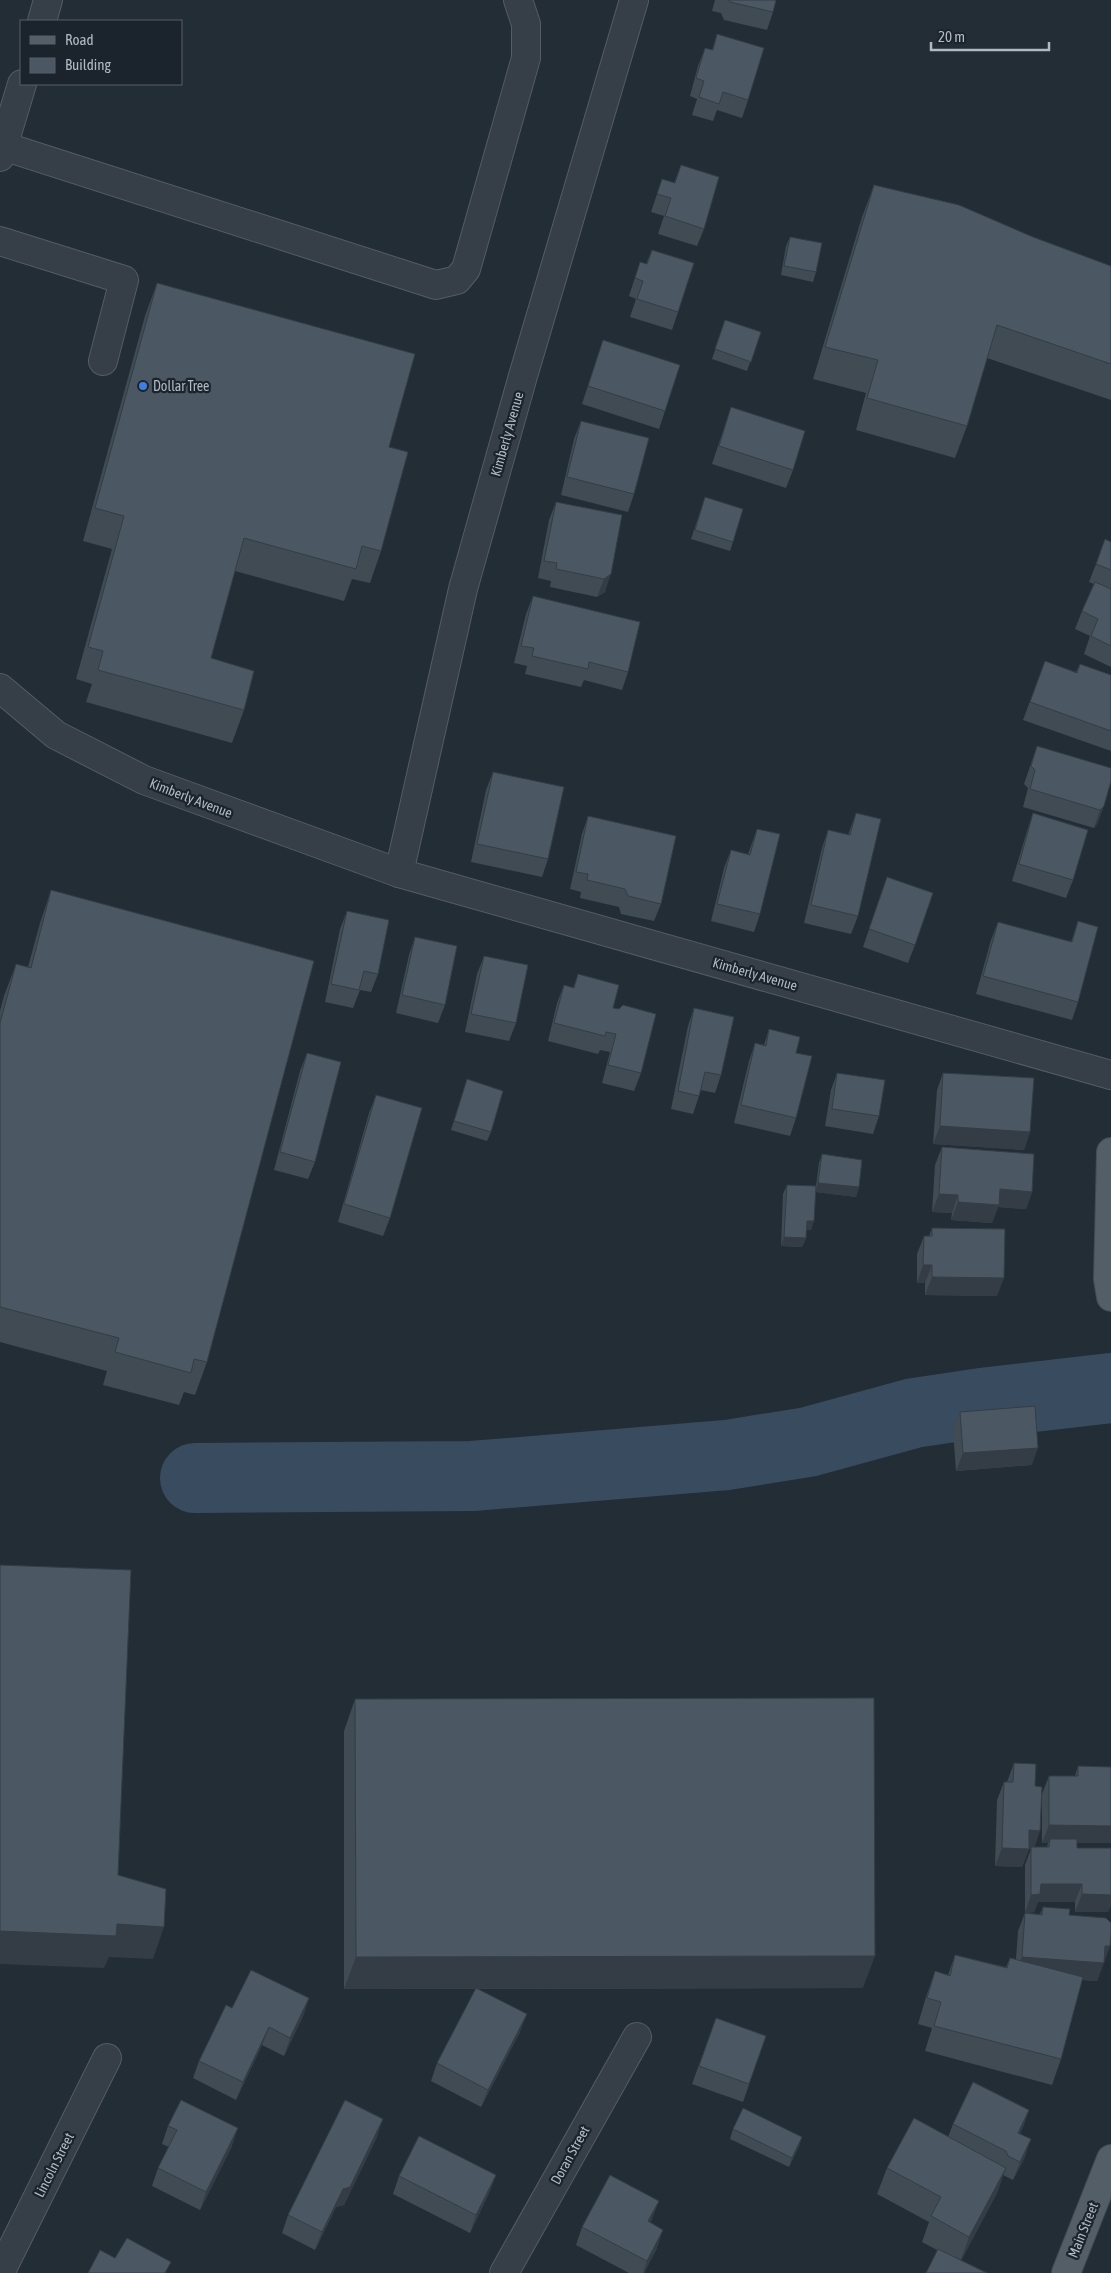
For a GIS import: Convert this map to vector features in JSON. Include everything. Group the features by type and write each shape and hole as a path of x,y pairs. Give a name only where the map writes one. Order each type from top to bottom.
{"main road":[{"path":"1111,1152 1108,1279 1111,1297"},
{"name":"Main Street","path":"1066,2273 1111,2159"}],"street":[{"path":"42,20 48,0"},
{"path":"22,85 2,151 436,285 457,280 466,269 526,58 526,24 518,0"},
{"name":"Kimberly Avenue","path":"399,873 463,589 523,376 634,0"},
{"path":"0,241 124,280 103,361"},
{"name":"Kimberly Avenue","path":"0,688 56,735 144,780 399,873 1111,1075"},
{"name":"Doran Street","path":"504,2273 637,2037"},
{"name":"Lincoln Street","path":"0,2273 107,2058"}],"building":[{"path":"729,0 776,0 773,12 730,2"},
{"path":"717,34 764,48 748,100 723,92 719,104 699,97 704,81 696,78 705,48 713,50"},
{"path":"681,165 719,177 704,229 665,216 671,198 657,194 662,179 675,183"},
{"path":"874,185 959,205 1033,237 1111,266 1111,364 997,325 967,426 867,398 878,360 825,347"},
{"path":"790,237 822,243 816,272 784,266"},
{"path":"652,250 694,263 678,312 637,299 643,281 635,278 640,262 647,264"},
{"path":"157,283 415,354 389,447 408,452 381,551 362,546 356,569 244,538 211,658 254,671 244,710 98,670 103,651 88,647 124,516 95,508"},
{"path":"725,320 761,332 751,362 715,349"},
{"path":"603,340 680,365 665,411 588,386"},
{"path":"731,407 805,431 793,470 719,446"},
{"path":"581,421 649,438 634,494 567,477"},
{"path":"705,497 743,509 733,542 695,530"},
{"path":"556,502 622,515 611,574 604,579 556,569 557,563 544,561"},
{"path":"1105,539 1111,542 1111,570 1096,564"},
{"path":"1095,582 1111,589 1111,646 1091,636 1098,619 1082,611"},
{"path":"533,596 640,622 628,672 589,662 588,669 532,656 534,648 521,646"},
{"path":"1045,661 1077,673 1080,664 1111,675 1111,731 1030,702"},
{"path":"1037,746 1111,768 1111,781 1104,806 1100,810 1030,789 1035,770 1031,766"},
{"path":"493,772 564,787 548,859 477,844"},
{"path":"856,813 881,819 858,916 811,905 828,830 850,835"},
{"path":"1033,813 1088,830 1073,880 1019,864"},
{"path":"588,816 676,836 661,904 628,896 625,889 587,880 588,874 576,872"},
{"path":"757,829 780,834 760,914 717,904 731,850 750,855"},
{"path":"887,877 933,893 915,945 869,929"},
{"path":"51,890 314,961 207,1362 194,1359 191,1373 115,1352 119,1338 0,1307 0,1023 16,964 31,968"},
{"path":"347,911 389,920 378,974 364,971 359,990 331,984"},
{"path":"1078,921 1098,927 1078,1002 983,976 998,922 1072,942"},
{"path":"415,937 457,946 445,1005 402,995"},
{"path":"484,956 528,965 516,1023 471,1014"},
{"path":"578,974 619,985 613,1008 619,1009 623,1005 656,1014 641,1073 608,1065 616,1034 606,1032 605,1036 554,1023 564,985 574,988"},
{"path":"694,1008 734,1017 721,1075 705,1072 699,1096 678,1091"},
{"path":"769,1029 800,1037 796,1053 812,1056 796,1118 741,1105 755,1043 766,1046"},
{"path":"307,1053 341,1062 315,1162 280,1152"},
{"path":"837,1073 885,1080 879,1116 832,1109"},
{"path":"943,1073 1034,1078 1030,1132 940,1126"},
{"path":"467,1079 503,1091 491,1132 454,1121"},
{"path":"376,1095 422,1108 390,1218 344,1204"},
{"path":"942,1147 1034,1154 1032,1192 1000,1189 999,1205 958,1202 958,1195 939,1194"},
{"path":"822,1154 862,1160 859,1187 818,1183"},
{"path":"787,1185 816,1186 814,1221 807,1221 806,1238 784,1237"},
{"path":"932,1228 1005,1229 1004,1278 932,1277 932,1265 923,1265 924,1236 932,1236"},
{"path":"1035,1406 1038,1448 963,1453 960,1412"},
{"path":"0,1565 131,1570 118,1875 166,1889 164,1927 117,1924 116,1936 0,1931"},
{"path":"874,1698 875,1956 356,1957 355,1699"},
{"path":"1014,1763 1036,1764 1035,1786 1042,1787 1040,1831 1029,1830 1029,1849 1002,1848 1004,1782 1013,1782"},
{"path":"1078,1766 1111,1767 1111,1826 1049,1825 1049,1776 1078,1776"},
{"path":"1050,1839 1077,1839 1077,1848 1111,1848 1111,1895 1082,1894 1082,1884 1041,1884 1040,1894 1031,1895 1031,1847 1049,1847"},
{"path":"1043,1907 1070,1909 1069,1915 1106,1918 1111,1923 1111,1932 1110,1946 1105,1946 1104,1963 1022,1957 1025,1913 1042,1915"},
{"path":"955,1955 1007,1968 1010,1958 1083,1977 1061,2059 934,2026 941,2002 927,1998 935,1971 950,1976"},
{"path":"251,1970 309,1998 290,2038 269,2027 243,2082 199,2061 226,2005 232,2008"},
{"path":"476,1988 527,2014 488,2090 437,2063"},
{"path":"716,2018 766,2036 749,2084 699,2066"},
{"path":"973,2082 1029,2110 1018,2133 1031,2139 1020,2162 1008,2156 1006,2151 953,2124"},
{"path":"181,2100 238,2128 206,2192 158,2168 177,2130 168,2126"},
{"path":"345,2100 383,2119 350,2187 343,2189 322,2232 288,2215"},
{"path":"743,2108 802,2137 792,2158 733,2129"},
{"path":"914,2118 1006,2168 969,2237 931,2216 941,2197 887,2168"},
{"path":"419,2136 496,2175 476,2215 399,2176"},
{"path":"610,2175 659,2201 648,2221 663,2230 647,2261 582,2227"},
{"path":"127,2238 171,2262 165,2273 88,2273 100,2250 115,2258"},
{"path":"938,2249 987,2273 926,2273"}],"waterway":[{"path":"195,1478 472,1476 727,1455 808,1442 914,1413 1111,1388"}],"place":[{"name":"Dollar Tree","path":"143,386"}]}
